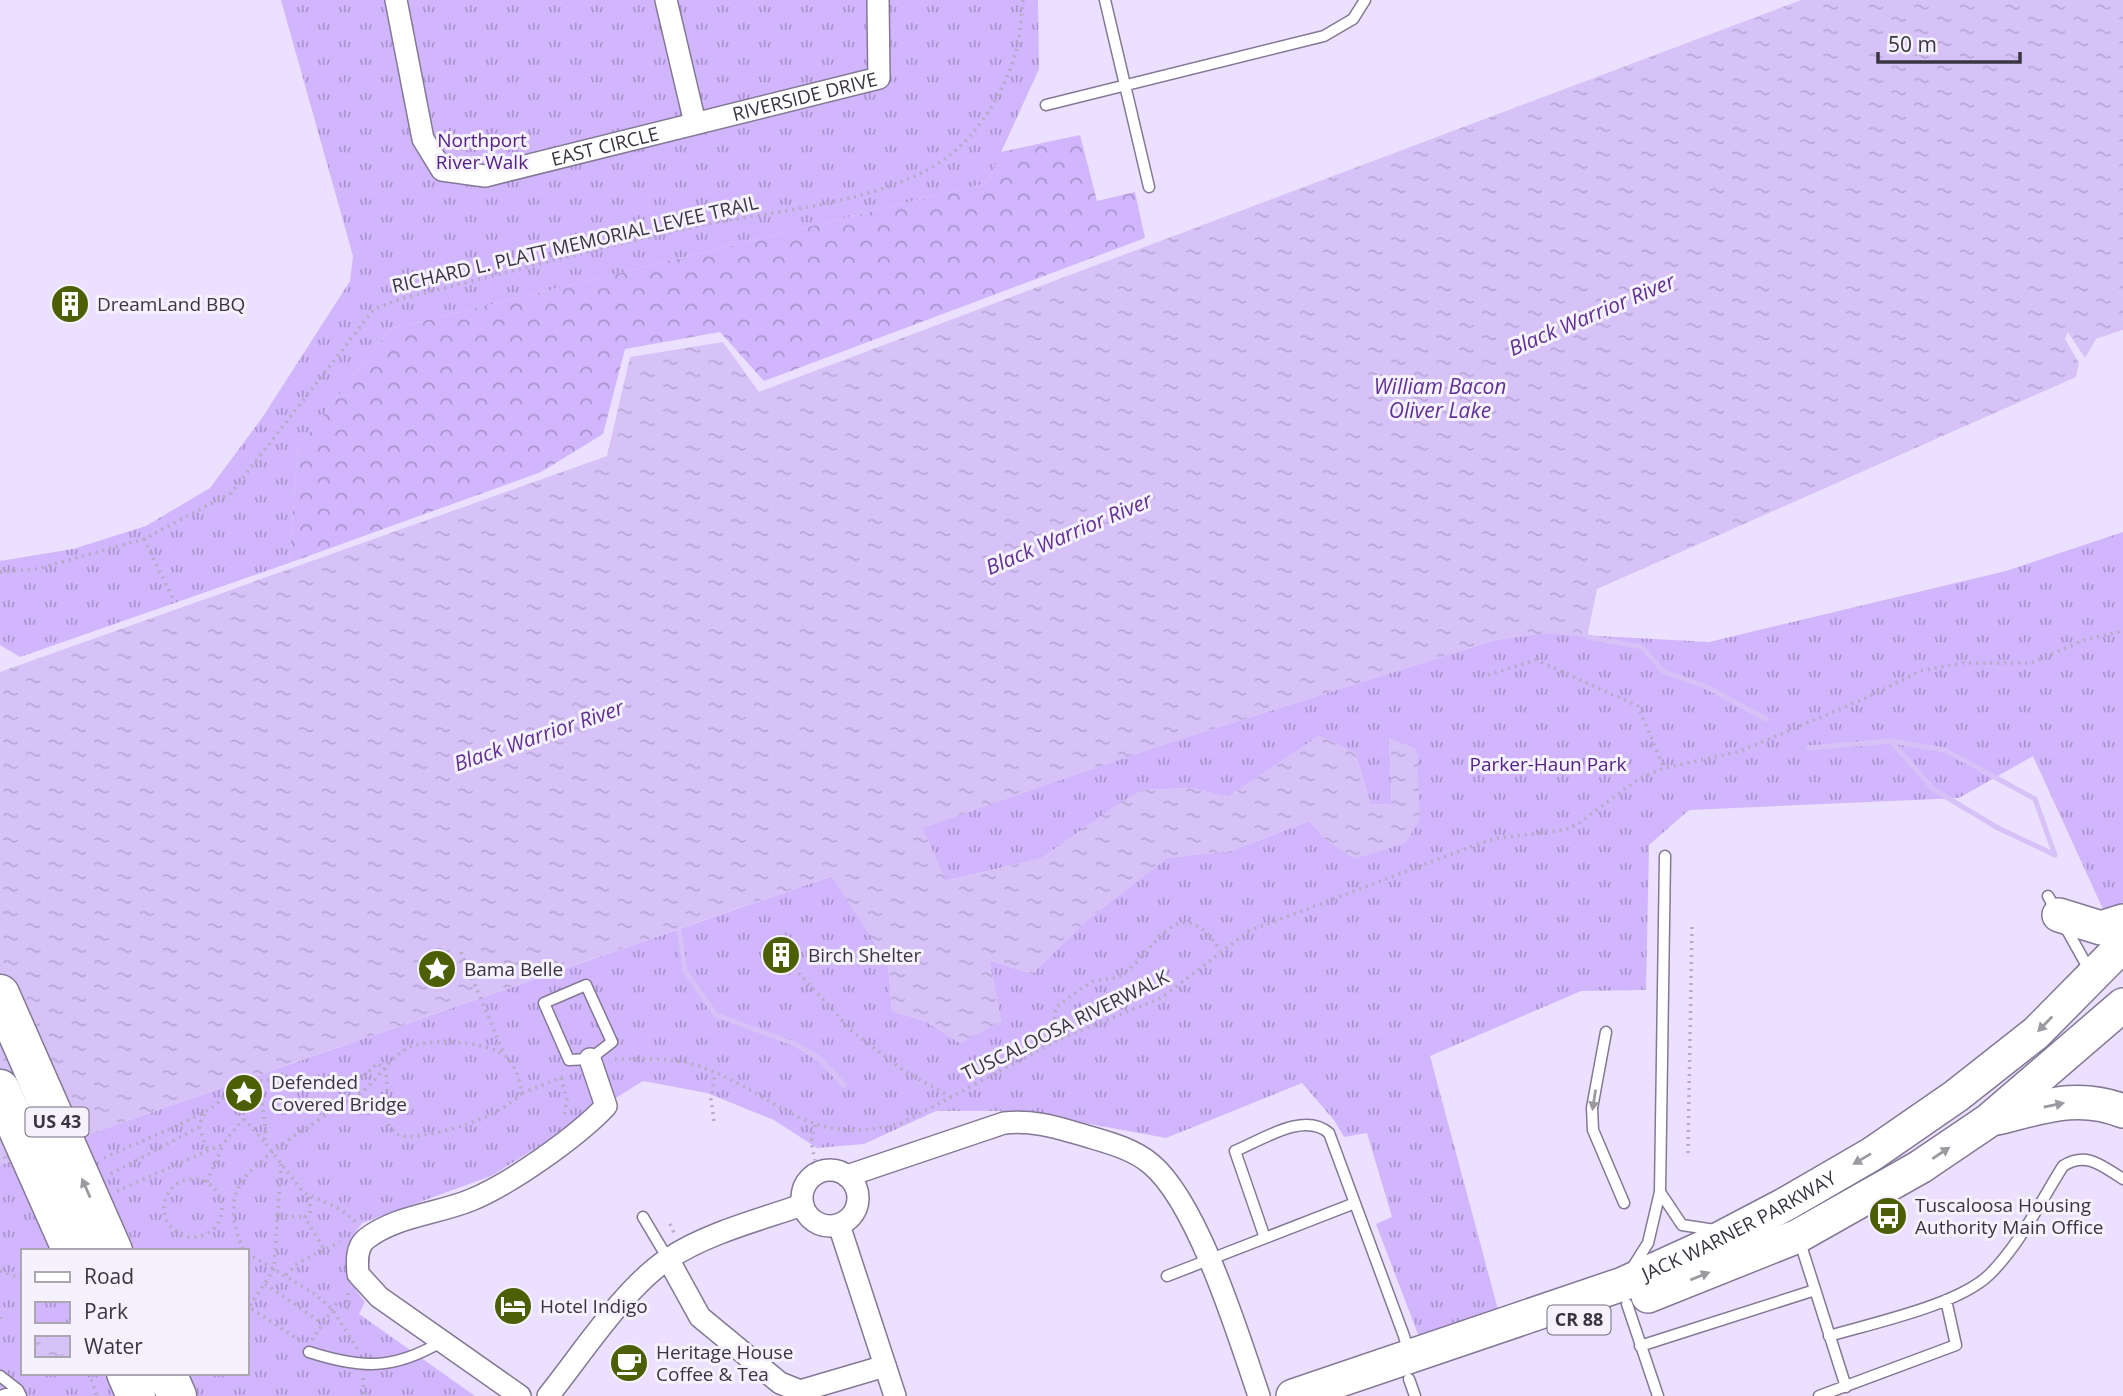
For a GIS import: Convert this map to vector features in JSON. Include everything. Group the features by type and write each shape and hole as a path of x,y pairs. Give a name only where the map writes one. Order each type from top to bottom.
{"highway":[{"name":"US 43","path":"0,994 112,1249"},
{"name":"US 43","path":"0,1089 71,1249"},
{"path":"127,1375 136,1396"},
{"path":"168,1375 177,1396"}],"main road":[{"path":"2053,906 2101,928 2123,921"},
{"name":"JACK WARNER PARKWAY","path":"1625,1294 1872,1154 1956,1096 2036,1033 2123,945"},
{"name":"JACK WARNER PARKWAY","path":"1358,1396 1625,1294 1798,1236 1920,1167 1988,1121 2123,1004"},
{"path":"1988,1121 2071,1101 2096,1101 2123,1111"},
{"name":"JACK WARNER PARKWAY","path":"1293,1396 1411,1377"}],"street":[{"name":"EAST CIRCLE","path":"396,0 423,139 442,170 485,176 695,123"},
{"path":"666,0 695,123"},
{"name":"RIVERSIDE DRIVE","path":"695,123 878,78 878,0"},
{"path":"520,1396 380,1297 358,1274 358,1255 363,1241 387,1225 471,1200 499,1185 587,1125 606,1106 591,1062"},
{"path":"847,1176 1004,1123 1037,1121 1124,1148 1152,1164 1172,1189 1226,1299 1259,1396"},
{"path":"833,1170 847,1176 856,1186 858,1204 854,1213 839,1225 820,1224 812,1220 803,1205 804,1187 816,1174 833,1170"},
{"path":"548,1396 622,1303 668,1259 696,1244 803,1205"},
{"path":"839,1225 895,1396"},
{"path":"668,1259 700,1317 780,1383 800,1391 886,1366"}],"lane":[{"path":"1105,0 1149,187"},
{"path":"1046,105 1324,36 1353,19 1365,0"},
{"path":"1658,1396 1625,1294 1648,1243 1660,1192 1665,856"},
{"path":"2053,906 2092,975"},
{"path":"586,985 612,1042 591,1062 569,1060 544,1003 586,985"},
{"path":"1606,1032 1592,1108 1593,1130 1624,1203"},
{"path":"1265,1238 1235,1151 1305,1123 1321,1126 1329,1133 1355,1203 1411,1377"},
{"path":"1829,1336 1946,1300 1989,1275 2012,1247 2063,1166 2075,1158 2090,1158 2123,1178"},
{"path":"1660,1192 1682,1225 1701,1230 1737,1229"},
{"path":"1167,1276 1355,1203"},
{"path":"643,1217 668,1259"},
{"path":"1798,1236 1846,1387"},
{"path":"1640,1346 1815,1290"},
{"path":"1819,1396 1955,1345 1946,1300"},
{"path":"309,1352 361,1365 413,1359 441,1342"},
{"path":"0,1376 20,1393"},
{"path":"0,1396 20,1393"}],"path":[{"name":"RICHARD L. PLATT MEMORIAL LEVEE TRAIL","path":"0,572 37,569 144,539 231,493 374,309 400,299 693,227 858,195 912,177 951,154 983,119 1002,87 1017,48 1023,0"},
{"path":"144,539 174,601"},
{"name":"TUSCALOOSA RIVERWALK","path":"522,1093 591,1062 613,1059 678,1061 702,1067 815,1125 843,1132 873,1131 902,1123 1060,1039 1161,998 1187,981 1220,950 1249,931 1498,838 1564,830 1578,824 1638,779 1664,768 1712,759 1760,742 1864,699 1920,671 1964,663 2031,663 2084,639 2123,631"},
{"path":"1488,675 1536,660 1638,706 1664,768"},
{"path":"1060,1039 1054,1021 1056,1007 1090,983 1119,977 1161,932 1173,925 1194,923 1209,932 1220,950"},
{"path":"1688,1153 1692,925"},
{"path":"96,1161 205,1112 225,1095 257,1082 323,1087 344,1084 365,1074 377,1063 386,1070 389,1126 396,1134 407,1137 494,1115 508,1107 522,1093 514,1065 504,1055 461,952"},
{"path":"793,968 852,1031 904,1071 951,1097"},
{"path":"243,1249 234,1229 233,1208 240,1184 307,1128 363,1091 407,1048 432,1042 479,1045 504,1055"},
{"path":"714,1121 711,1099 715,1074"},
{"path":"264,1140 266,1133 262,1102 258,1099 239,1108 239,1114 310,1197 342,1210 356,1223"},
{"path":"102,1178 199,1127 205,1112"},
{"path":"207,1182 223,1144 243,1119"},
{"path":"815,1125 811,1142 816,1160"},
{"path":"199,1127 208,1151"},
{"path":"110,1194 223,1144"},
{"path":"281,1164 274,1269 249,1307 307,1346 338,1301"},
{"path":"188,1180 207,1182 218,1193 223,1208 217,1225 201,1236 183,1235 169,1223 164,1205 172,1188 188,1180"},
{"path":"278,1216 305,1217 310,1214 310,1197"},
{"path":"223,1208 233,1208"},
{"path":"305,1217 325,1251"},
{"path":"670,1224 675,1237"},
{"path":"286,1275 298,1264 334,1246"},
{"path":"248,1253 286,1275 332,1309 350,1333 361,1365 364,1396"},
{"path":"0,1271 21,1278"},
{"path":"265,1284 322,1323"},
{"path":"90,1375 97,1396"}],"green space":[{"name":"Northport River Walk","path":"281,0 1038,0 1039,69 987,183 390,329 298,447 289,563 20,657 0,645 0,561 73,549 146,526 210,488 262,418 350,281 353,256"},
{"path":"1080,135 1097,201 1135,192 1145,238 764,381 720,332 625,349 603,434 541,472 289,563 298,447 390,329 987,183 1001,152"},
{"name":"Parker-Haun Park","path":"2123,532 2123,902 2107,918 2033,756 1959,798 1689,810 1649,845 1646,990 1581,991 1430,1056 1504,1332 1427,1358 1376,1224 1392,1217 1367,1133 1344,1137 1334,1120 1302,1083 1166,1138 1020,1111 936,1111 864,1144 817,1148 774,1120 707,1093 643,1081 491,1176 362,1223 355,1233 347,1253 347,1263 352,1282 365,1302 359,1314 475,1396 0,1396 0,1165 832,876 888,963 892,1011 925,1021 960,1043 1001,1021 989,960 1032,974 1087,920 1167,858 1231,851 1309,821 1327,841 1405,843 1417,750 1389,738 1392,805 1371,804 1355,753 1319,736 1228,797 1190,788 1143,790 1042,858 945,881 922,827 1165,744 1495,640 1545,633 1709,642 2006,571"}],"water":[{"name":"William Bacon Oliver Lake","path":"1801,0 2123,0 2123,330 2096,339 2076,377 1597,589 1587,637 1545,633 1495,640 1165,744 923,828 946,881 1042,858 1116,805 1143,790 1190,788 1228,797 1319,736 1355,753 1371,804 1392,805 1389,738 1417,750 1420,820 1405,843 1355,859 1327,841 1309,821 1231,851 1167,858 1087,920 1032,974 989,960 1001,1021 960,1043 925,1021 892,1011 888,963 831,876 0,1165 0,672 607,456 630,357 723,342 759,392"}],"pier":[{"path":"2123,330 2123,333 2098,342 2075,381 2079,363 2065,339 2068,332 2085,358 2096,339"}],"waterway":[{"path":"1584,632 1587,637 1642,647 1664,672 1705,686 1766,719"},
{"path":"1891,741 1933,789 1998,828 2055,855"},
{"path":"1809,748 1891,741 1945,750 2035,799 2055,855"},
{"path":"679,929 685,971 716,1015 795,1044 820,1059 844,1085"}],"place":[{"name":"DreamLand BBQ","path":"70,304"},
{"name":"Birch Shelter","path":"781,955"},
{"name":"Bama Belle","path":"437,969"},
{"name":"Defended Covered Bridge","path":"244,1093"},
{"name":"Tuscaloosa Housing Authority Main Office","path":"1888,1216"},
{"name":"Hotel Indigo","path":"513,1306"},
{"name":"Heritage House Coffee & Tea","path":"629,1363"}],"water label":[{"name":"Black Warrior River","path":"1592,315"},
{"name":"Black Warrior River","path":"1069,534"},
{"name":"Black Warrior River","path":"539,736"}]}
